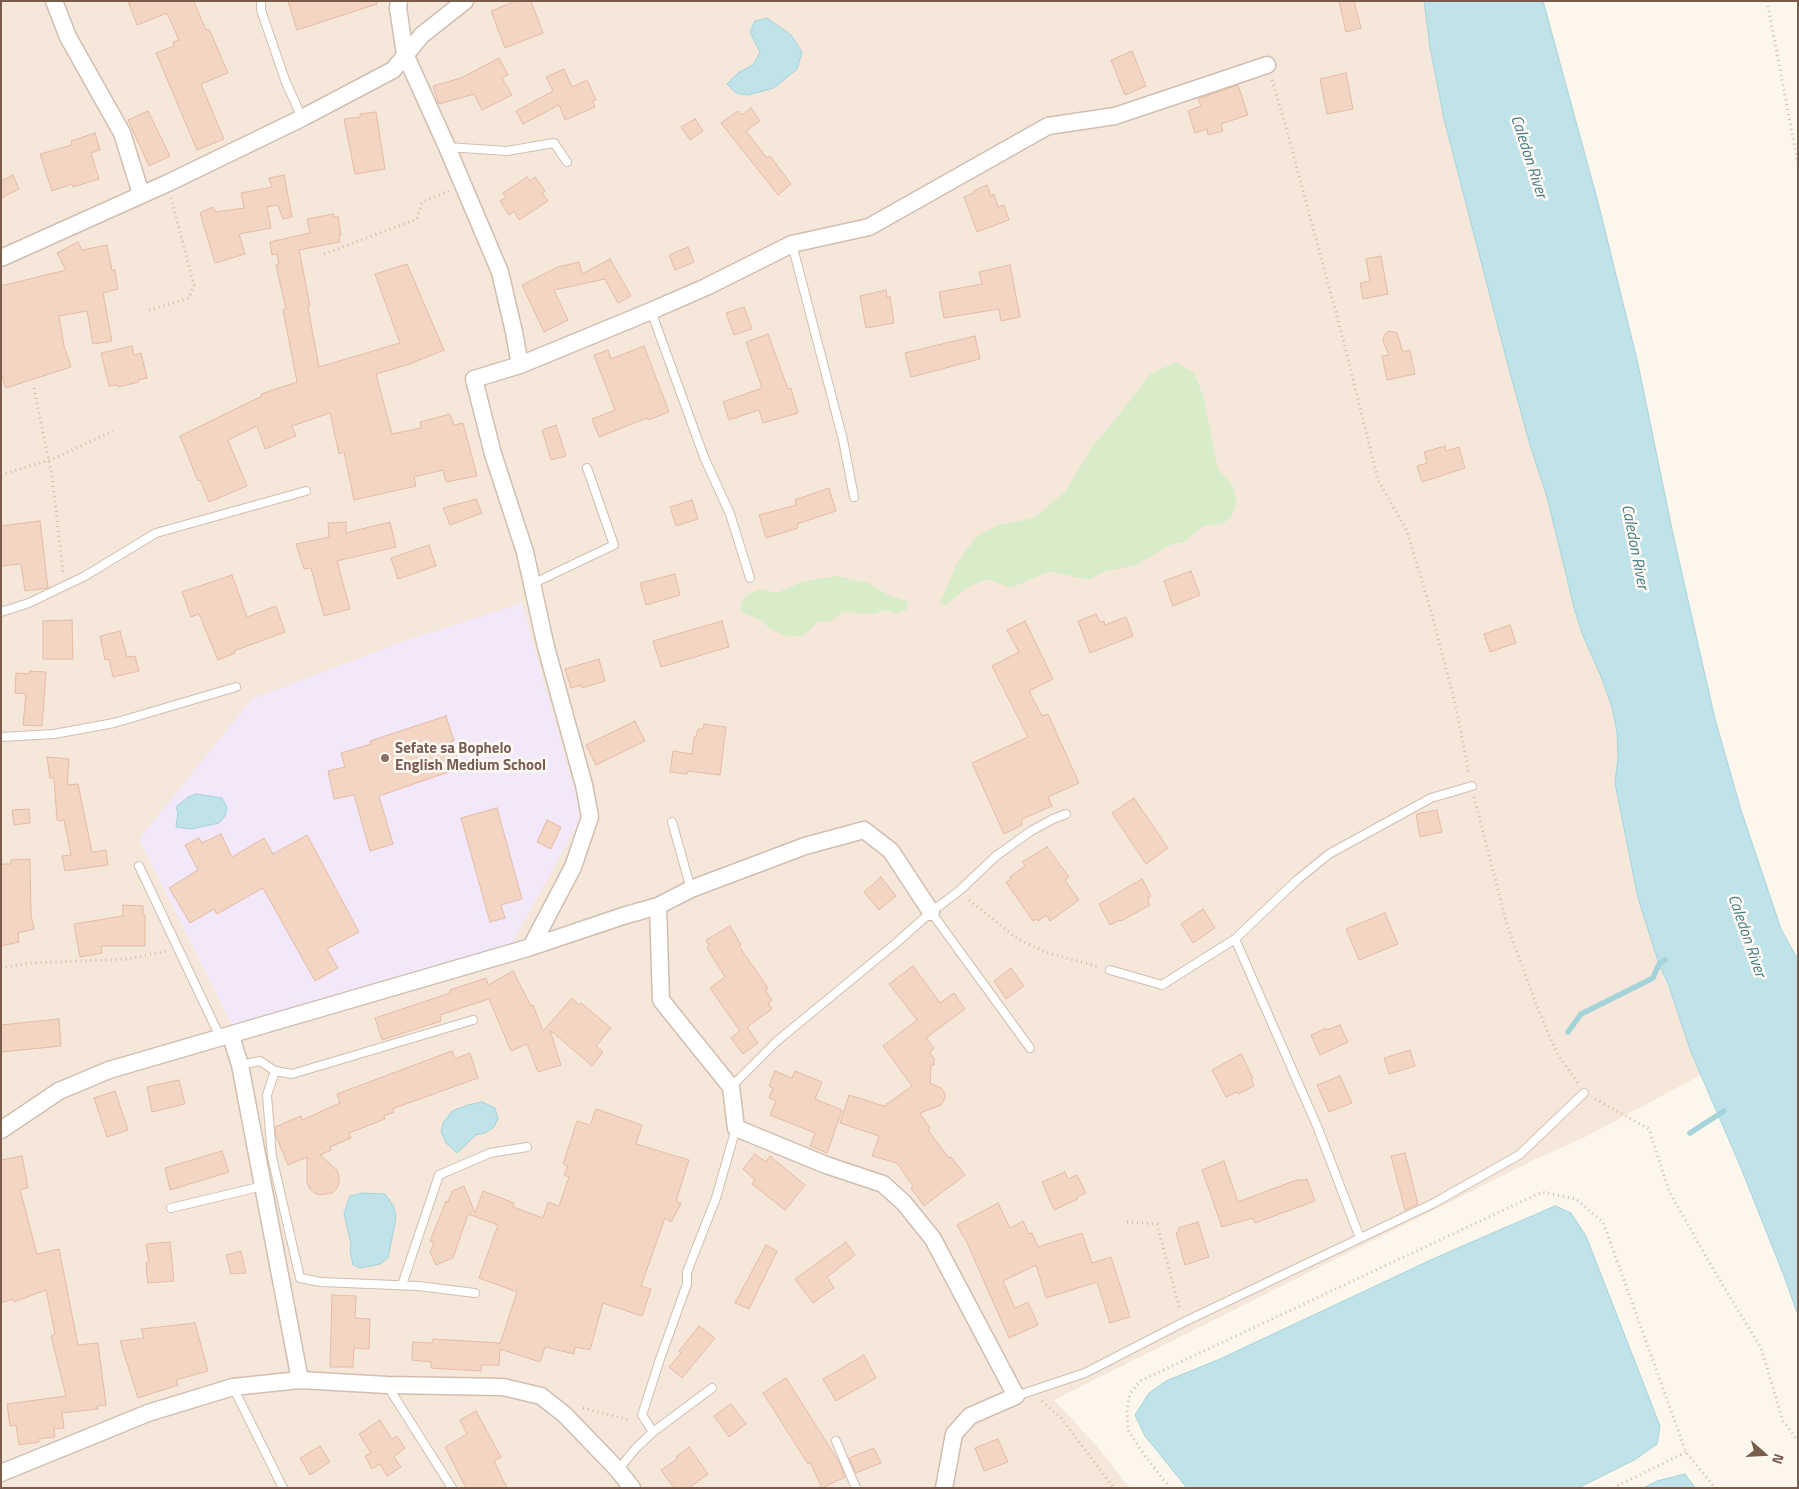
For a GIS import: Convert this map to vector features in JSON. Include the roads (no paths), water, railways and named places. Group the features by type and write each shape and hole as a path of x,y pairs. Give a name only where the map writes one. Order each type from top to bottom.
{"street":[{"path":"54,1 68,37 122,133 141,194"},
{"path":"399,1 398,8 405,54 500,272 520,365"},
{"path":"1,258 168,183 302,118 393,70 422,35 465,1"},
{"path":"531,947 573,867 590,817 584,785 546,647 525,552 493,454 474,379 520,365 651,311 706,287 792,244 869,227 1048,126 1115,116 1267,65"},
{"path":"1,1130 60,1091 109,1070 531,947 658,906 690,889 805,846 864,830 891,851 931,912"},
{"path":"658,906 661,1000 731,1087 736,1128 826,1165 884,1184 904,1203 933,1239 1021,1394 970,1416 954,1434 944,1488"},
{"path":"226,1037 240,1066 300,1380"},
{"path":"1,1473 148,1413 233,1388 300,1380 387,1385 503,1387 541,1396 565,1415 618,1470 632,1488"}],"lane":[{"path":"261,1 261,10 284,80 302,118"},
{"path":"447,147 507,151 554,143 567,162"},
{"path":"792,244 843,440 854,497"},
{"path":"651,311 704,457 730,514 750,578"},
{"path":"532,584 614,545 587,468"},
{"path":"1,612 29,603 85,576 156,533 306,491"},
{"path":"1,737 54,734 114,723 236,687"},
{"path":"1110,970 1162,985 1236,939 1297,880 1329,854 1432,798 1472,786"},
{"path":"731,1087 777,1041 931,912 959,892 996,856 1032,831 1066,814"},
{"path":"672,822 690,889"},
{"path":"140,866 178,948 226,1037"},
{"path":"931,912 1030,1048"},
{"path":"1236,939 1317,1126 1360,1238"},
{"path":"240,1066 260,1061 275,1071 292,1074 473,1020"},
{"path":"275,1071 267,1095 272,1157 300,1278 321,1282 402,1285 475,1293"},
{"path":"1021,1394 1085,1373 1184,1322 1434,1203 1519,1155 1584,1093"},
{"path":"653,1432 642,1415 687,1284 687,1272 716,1198 736,1128"},
{"path":"402,1285 439,1175 490,1153 527,1148"},
{"path":"171,1208 263,1186"},
{"path":"387,1385 452,1488"},
{"path":"233,1388 284,1488"},
{"path":"618,1470 636,1448 653,1432 712,1388"},
{"path":"836,1441 856,1488"}],"water":[{"name":"Caledon River","path":"1424,1 1543,1 1599,206 1638,364 1673,534 1715,719 1741,810 1781,929 1798,960 1798,1315 1741,1168 1691,1052 1668,984 1659,964 1638,898 1615,783 1618,758 1617,732 1612,707 1583,636 1575,611 1547,497 1530,445 1508,365 1444,119 1430,47"},
{"path":"767,18 791,35 802,52 797,69 774,88 748,95 736,93 727,84 738,73 754,64 760,52 750,32 755,21"},
{"path":"196,794 222,798 227,807 225,816 219,823 191,829 176,827 178,812 176,807 188,797"},
{"path":"482,1102 495,1108 498,1118 494,1127 485,1133 476,1135 457,1153 446,1143 441,1132 443,1123 452,1111"},
{"path":"363,1193 385,1194 394,1207 396,1218 388,1258 380,1264 361,1268 353,1265 350,1250 351,1244 344,1213 350,1196"},
{"path":"1555,1206 1571,1213 1586,1236 1660,1426 1657,1444 1636,1459 1578,1488 1187,1488 1145,1436 1135,1415 1149,1393 1166,1381 1220,1359 1435,1258"},
{"path":"1685,1474 1695,1488 1643,1488 1657,1481"}],"waterway":[{"path":"1568,1032 1581,1014 1653,978 1659,964 1665,960"},
{"path":"1690,1133 1724,1111"}],"place":[{"name":"Sefate sa Bophelo English Medium School","path":"385,758"}]}
